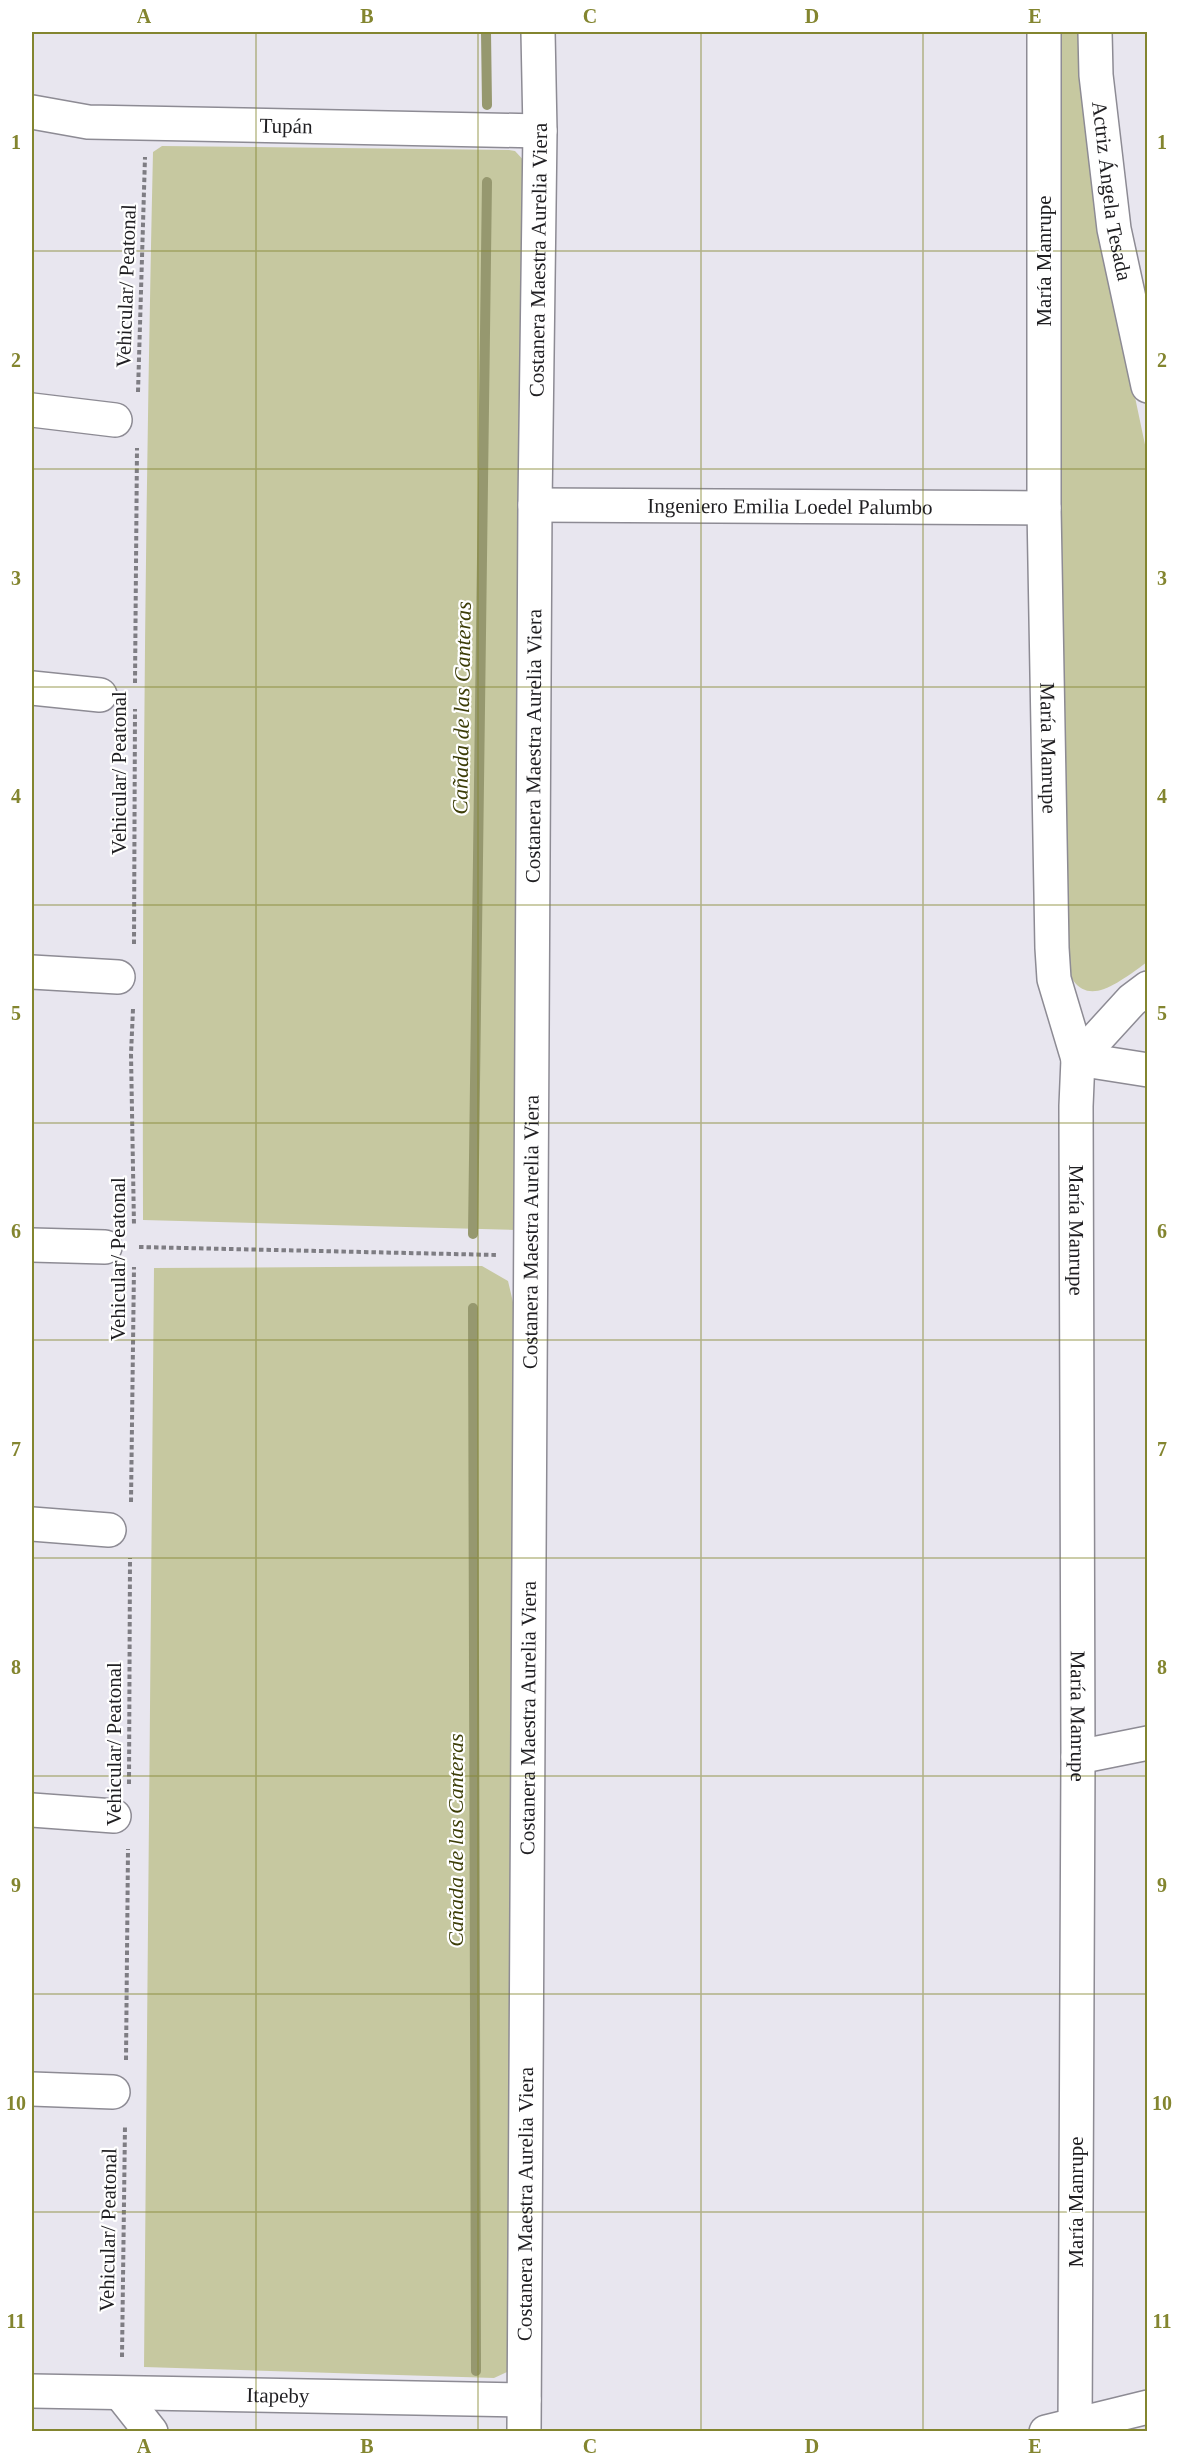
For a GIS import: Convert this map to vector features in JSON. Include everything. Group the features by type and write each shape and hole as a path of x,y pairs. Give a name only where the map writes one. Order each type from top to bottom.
{"street":[{"name":"Costanera Maestra Aurelia Viera","path":"524,2416 535,505 540,131 538,32"},
{"name":"María Manrupe","path":"1044,32 1044,508 1052,948 1054,979 1078,1059 1076,1106 1078,1757 1066,2429"},
{"name":"Actriz Ángela Tesada","path":"1095,32 1096,75 1114,229 1148,386"},
{"name":"Tupán","path":"32,112 88,122 540,131"},
{"path":"32,410 115,420"},
{"name":"Ingeniero Emilia Loedel Palumbo","path":"535,505 1044,508"},
{"path":"32,688 100,695"},
{"path":"32,972 128,977"},
{"path":"1078,1059 1132,1000 1148,988"},
{"path":"1078,1059 1148,1070"},
{"path":"32,1245 127,1247"},
{"path":"32,1524 109,1530"},
{"path":"1078,1757 1148,1743"},
{"path":"32,1810 124,1816"},
{"path":"32,2089 121,2091"},
{"name":"Itapeby","path":"32,2391 524,2416"},
{"path":"121,2394 152,2432"},
{"path":"1066,2429 1148,2407"}],"path":[{"name":"Vehicular/ Peatonal","path":"138,397 147,123"},
{"name":"Vehicular/ Peatonal","path":"135,685 137,443"},
{"name":"Vehicular/ Peatonal","path":"130,1506 127,1247 131,1054 128,977 135,708"},
{"path":"127,1247 531,1256"},
{"name":"Vehicular/ Peatonal","path":"121,2394 121,2091 130,1554"}],"green space":[{"path":"1057,32 1081,32 1090,168 1111,283 1148,459 1147,962 1117,983 1093,991 1083,989 1073,981 1059,944"},
{"path":"162,146 509,150 515,151 528,165 516,1230 143,1220 145,686 150,286 153,152"},
{"path":"482,1266 508,1281 516,1315 513,2355 507,2372 494,2378 144,2367 154,1268"}],"waterway":[{"name":"Cañada de las Canteras","path":"486,32 487,105"},
{"name":"Cañada de las Canteras","path":"473,1234 487,182"},
{"name":"Cañada de las Canteras","path":"473,1308 476,2371"}]}
